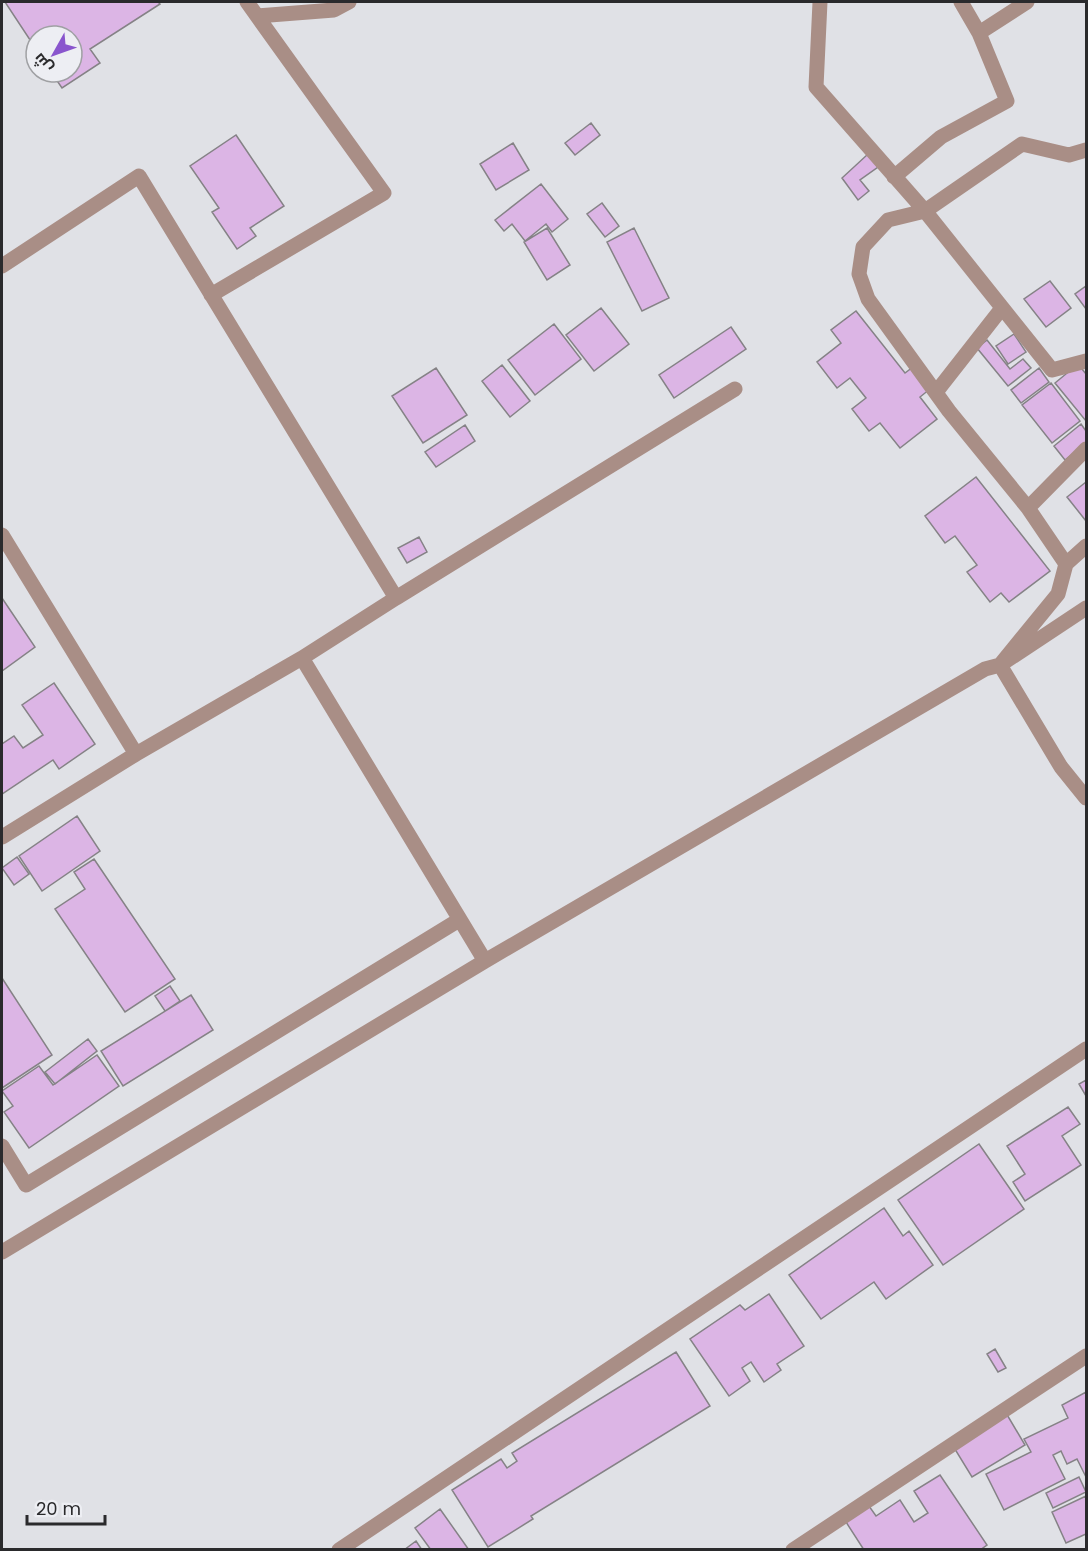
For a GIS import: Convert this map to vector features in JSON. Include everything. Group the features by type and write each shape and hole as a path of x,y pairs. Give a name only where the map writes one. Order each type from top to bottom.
{"street":[{"path":"211,295 384,193 247,2"},
{"path":"257,16 334,10 349,2"},
{"path":"820,2 816,87 924,211 1052,370 1086,361"},
{"path":"894,177 941,136 1007,101 979,33 961,2"},
{"path":"979,33 1027,2"},
{"path":"1066,564 1028,508 950,411 868,299 859,274 863,247 875,231 888,220 924,211 1022,144 1069,155 1086,150"},
{"path":"2,266 139,176 396,598"},
{"path":"937,391 946,384 1002,308"},
{"path":"2,837 136,754 302,658 735,389"},
{"path":"1028,508 1086,449"},
{"path":"2,535 136,754"},
{"path":"1000,665 1058,594 1066,564 1086,546"},
{"path":"2,1252 485,961 985,669 1000,665 1086,608"},
{"path":"302,658 485,961"},
{"path":"1000,665 1061,767 1086,798"},
{"path":"2,1146 26,1185 459,920"},
{"path":"339,1550 1086,1049"},
{"path":"793,1550 1086,1356"}],"building":[{"path":"5,2 158,2 160,4 90,49 100,63 84,74 84,24 24,24 24,31"},
{"path":"591,123 600,135 575,155 565,143"},
{"path":"236,135 284,206 250,228 256,236 237,249 212,212 219,208 190,166"},
{"path":"513,143 529,170 496,190 480,164"},
{"path":"868,154 878,167 860,180 869,191 858,200 842,178"},
{"path":"541,184 568,219 552,232 546,224 525,241 512,224 504,231 495,220"},
{"path":"602,203 619,226 605,237 587,214"},
{"path":"547,228 570,265 547,280 524,242"},
{"path":"634,228 669,298 642,311 607,242"},
{"path":"1050,281 1071,308 1046,327 1024,299"},
{"path":"1086,286 1086,309 1075,294"},
{"path":"601,308 629,344 594,371 566,335"},
{"path":"856,311 905,373 913,367 930,389 920,397 937,419 900,448 880,423 869,431 852,409 866,398 850,378 837,388 817,362 841,343 831,330"},
{"path":"554,324 581,359 535,395 508,360"},
{"path":"731,327 746,349 674,398 659,375"},
{"path":"1014,334 1026,352 1008,364 996,346"},
{"path":"987,340 1010,369 1023,359 1031,368 1008,386 977,348"},
{"path":"1078,364 1086,374 1086,421 1055,383"},
{"path":"502,365 530,401 510,417 482,381"},
{"path":"436,368 467,415 423,443 392,396"},
{"path":"1039,368 1049,382 1021,403 1011,390"},
{"path":"1051,383 1080,421 1052,443 1022,405"},
{"path":"1081,424 1086,431 1086,443 1065,460 1054,446"},
{"path":"465,425 475,441 436,467 425,452"},
{"path":"976,477 1050,571 1009,602 1001,593 990,602 967,572 977,565 955,536 945,543 925,516"},
{"path":"1086,482 1086,521 1067,497"},
{"path":"419,537 427,552 407,563 398,548"},
{"path":"2,598 35,647 2,671"},
{"path":"54,683 95,744 59,769 53,760 2,794 2,744 14,736 23,748 43,735 22,705"},
{"path":"77,816 100,851 42,891 19,856"},
{"path":"17,857 29,874 14,885 2,868"},
{"path":"94,859 175,979 125,1012 55,909 85,889 74,872"},
{"path":"2,978 52,1055 2,1088"},
{"path":"170,986 180,1001 165,1011 155,996"},
{"path":"191,995 213,1030 123,1086 101,1051"},
{"path":"88,1039 97,1051 55,1084 45,1072"},
{"path":"97,1055 119,1086 29,1148 4,1112 13,1106 2,1091 39,1066 53,1085"},
{"path":"1086,1080 1086,1096 1079,1084"},
{"path":"1068,1107 1080,1124 1062,1136 1081,1165 1025,1201 1013,1182 1025,1174 1007,1146"},
{"path":"979,1144 1024,1209 943,1265 898,1200"},
{"path":"884,1208 903,1236 909,1231 933,1265 886,1299 874,1282 821,1319 789,1275"},
{"path":"769,1294 804,1346 777,1364 781,1370 764,1382 751,1362 742,1368 750,1381 729,1396 690,1339 740,1305 745,1310"},
{"path":"995,1349 1006,1368 998,1372 987,1354"},
{"path":"676,1352 710,1406 531,1516 533,1519 488,1547 452,1490 501,1459 507,1468 517,1461 512,1453"},
{"path":"1086,1392 1086,1477 1077,1459 1067,1464 1061,1451 1053,1455 1065,1479 1004,1510 986,1474 1031,1452 1024,1439 1068,1418 1062,1405"},
{"path":"1006,1413 1025,1445 972,1477 953,1446"},
{"path":"940,1475 987,1545 980,1550 864,1550 846,1522 869,1506 876,1516 900,1500 914,1522 928,1513 914,1491"},
{"path":"1079,1477 1086,1492 1053,1508 1046,1493"},
{"path":"1086,1496 1086,1534 1066,1543 1052,1512"},
{"path":"440,1509 469,1550 431,1550 415,1528"},
{"path":"416,1541 422,1550 404,1550"}]}
